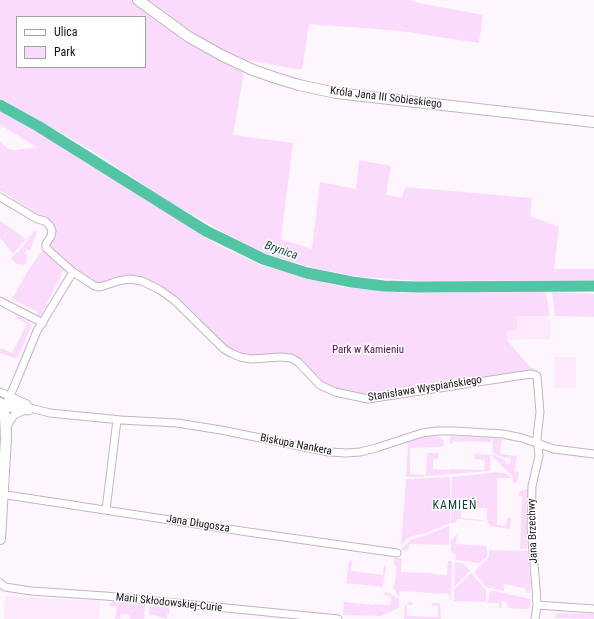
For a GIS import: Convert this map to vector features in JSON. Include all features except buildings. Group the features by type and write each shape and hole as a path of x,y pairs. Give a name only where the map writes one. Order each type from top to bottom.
{"street":[{"name":"Króla Jana III Sobieskiego","path":"138,0 189,37 221,55 253,70 299,85 336,92 594,122"},
{"name":"Stanisława Wyspiańskiego","path":"0,197 50,226 52,231 46,244 46,248 73,272 98,287 130,279 142,281 160,290 174,300 224,349 240,357 251,359 281,357 291,358 298,362 323,387 335,392 368,399 480,381 535,374 537,376 540,412 537,437 538,444"},
{"path":"0,539 1,495 6,427 5,402 37,331 73,272"},
{"path":"0,301 43,323"},
{"path":"0,392 5,402"},
{"name":"Biskupa Nankera","path":"5,402 23,411 41,411 117,420 177,423 221,430 316,450 342,453 366,451 406,437 437,431 466,431 502,434 522,438 554,449 594,454"},
{"name":"Biskupa Nankera","path":"5,402 41,411"},
{"path":"6,427 14,415 23,411"},
{"path":"106,510 117,420"},
{"name":"Jana Brzechwy","path":"535,619 536,588 531,528 532,486 539,456 538,444"},
{"name":"Jana Długosza","path":"1,495 397,553"},
{"name":"Marii Skłodowskiej-Curie","path":"0,584 5,587 31,591 105,596 264,616 338,619"},
{"path":"536,605 594,609"}],"shaded area":[{"path":"517,316 547,316 547,320 551,320 551,339 507,340 507,330 517,330"},
{"path":"555,357 576,357 576,388 555,388"},
{"path":"5,596 100,601 99,619 4,619"}],"green space":[{"path":"0,0 410,0 483,15 479,43 401,31 309,24 302,70 246,60 233,135 293,143 281,239 312,249 320,182 356,189 359,160 391,166 386,195 402,198 405,187 532,198 530,216 559,227 554,269 594,269 594,280 420,281 361,277 316,269 255,250 173,204 89,149 0,98"},
{"name":"Park w Kamieniu","path":"0,110 51,138 216,244 260,265 342,287 405,293 546,292 550,316 517,316 517,330 507,331 507,340 529,366 534,369 534,372 365,397 325,386 298,359 247,357 227,348 146,280 99,285 80,273 48,245 50,241 47,220 0,190 0,141 8,149 16,150 37,147 0,125"},
{"path":"0,221 26,239 13,254 0,237"},
{"path":"34,231 37,232 30,251 27,249 24,253 28,256 25,265 17,264 11,258 20,250"},
{"path":"42,251 65,268 39,319 35,317 38,312 12,299 29,269"},
{"path":"552,292 594,294 594,317 555,316"},
{"path":"17,316 30,323 31,327 18,357 14,358 0,353 0,350 1,348 12,353 27,324 16,318"},
{"path":"438,436 443,440 444,444 442,447 410,448 410,474 424,475 424,477 406,477 408,442 425,437"},
{"path":"450,436 491,438 491,442 454,441 452,444 450,443"},
{"path":"493,438 502,439 500,454 517,456 514,471 519,472 517,483 513,483 512,476 492,456 492,454 504,460 506,464 511,462 510,458 505,458 493,453"},
{"path":"427,453 439,453 438,459 433,459 433,469 450,470 484,470 485,460 475,459 475,454 490,455 490,471 426,476"},
{"path":"498,472 507,474 511,478 497,478 497,525 506,526 507,518 511,518 510,529 490,526 487,520 487,508 461,507 461,518 483,521 458,519 455,523 451,523 452,500 463,500 451,499 452,477"},
{"path":"450,477 450,523 426,533 408,538 401,546 406,479"},
{"path":"528,489 526,519 527,549 520,549 522,496 518,496 520,491"},
{"path":"449,526 449,545 410,544 407,550 401,551 401,549 411,540"},
{"path":"457,534 456,544 487,546 487,557 480,563 456,560 456,555 451,551 451,541"},
{"path":"489,550 528,551 531,589 529,590 529,593 527,593 525,588 504,584 504,591 486,587 474,572 489,557"},
{"path":"394,558 402,558 401,572 447,575 448,561 452,561 451,600 449,594 400,591 399,597 393,587 397,567 394,564"},
{"path":"349,560 352,561 351,571 383,575 384,565 386,565 383,587 346,583"},
{"path":"455,562 464,564 470,571 454,587"},
{"path":"471,573 486,590 486,602 454,601 454,590"},
{"path":"490,590 531,599 530,607 527,609 508,608 506,601 501,602 502,608 499,608 499,603 488,603"},
{"path":"385,591 399,599 399,608 380,616 343,615 344,602 390,605 391,596 384,595"},
{"path":"409,602 412,602 413,605 407,605 407,616 438,617 438,606 432,606 432,603 440,603 441,619 404,619 405,606"},
{"path":"110,603 145,605 144,619 130,619 130,614 120,614 120,619 115,619 117,607 109,606"},
{"path":"149,606 168,607 169,614 167,615 167,619 149,614"},
{"path":"556,613 594,614 594,619 555,618"}],"waterway":[{"name":"Brynica","path":"0,105 38,126 206,231 263,259 307,273 352,282 384,286 594,286"}],"district":[{"name":"KAMIEŃ","path":"455,506"}]}
